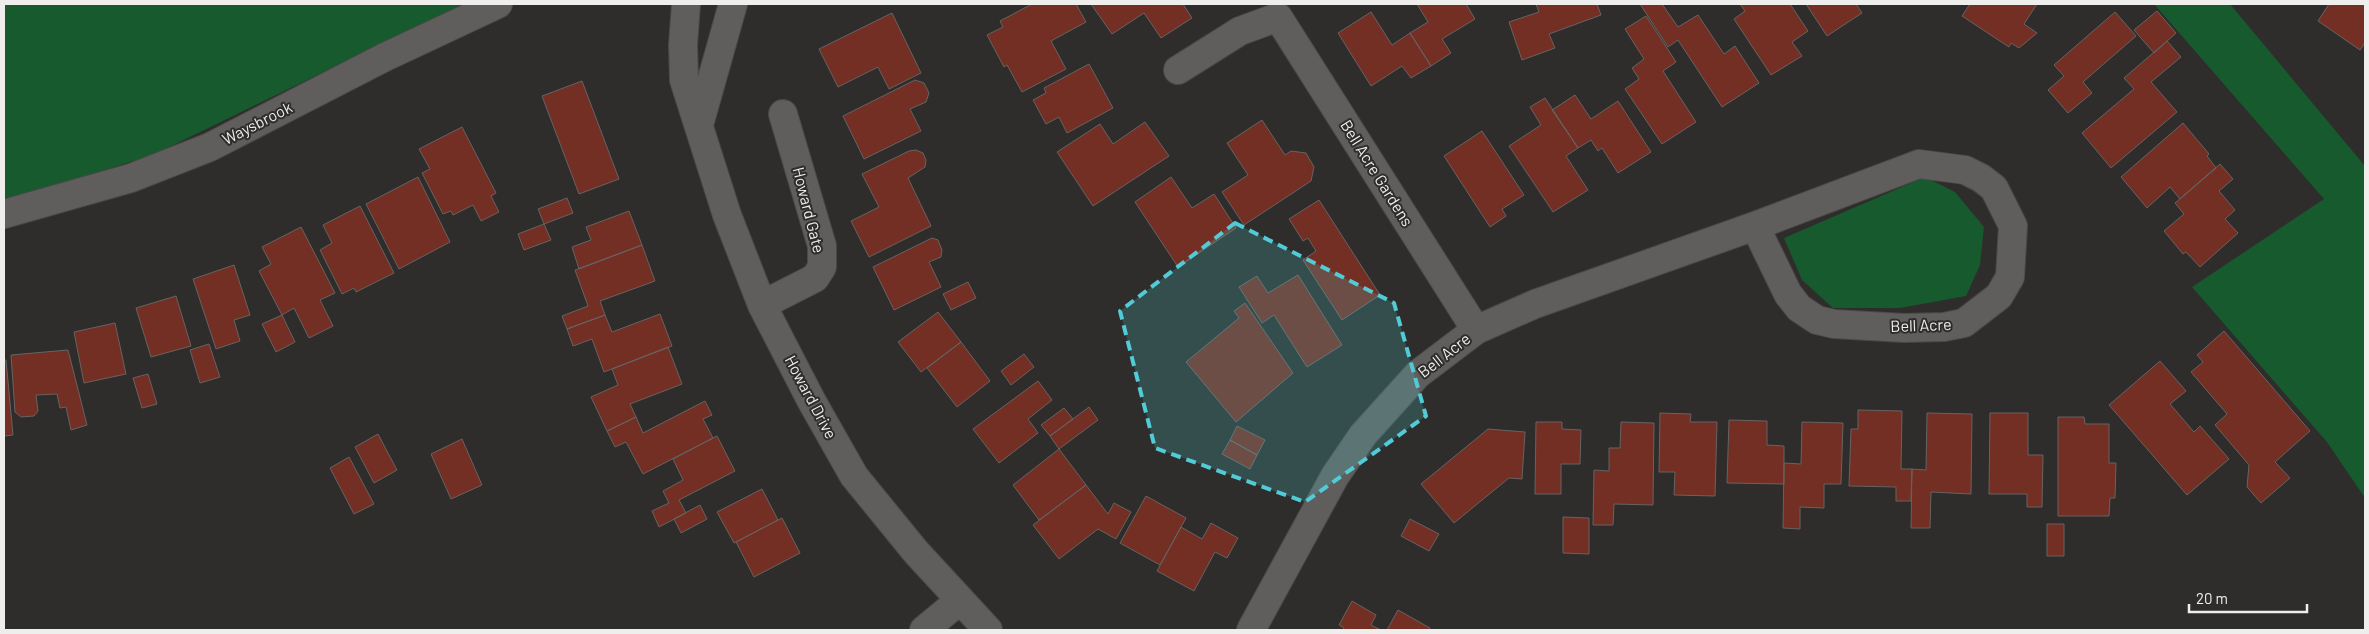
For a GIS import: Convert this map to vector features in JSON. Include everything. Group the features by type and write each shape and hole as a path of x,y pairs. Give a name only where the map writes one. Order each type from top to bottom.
{"street":[{"name":"Waysbrook","path":"4,214 131,178 210,147 385,57 498,4"},
{"name":"Howard Drive","path":"686,4 683,44 684,80 727,215 762,305 811,400 854,476 959,601 988,630"},
{"path":"699,125 721,53 725,6"},
{"name":"Bell Acre Gardens","path":"1178,70 1240,31 1288,10 1476,330"},
{"name":"Howard Gate","path":"762,305 815,278 822,267 822,246 783,114"},
{"name":"Bell Acre","path":"1252,630 1335,476 1363,435 1418,374 1476,330 1535,304 1755,226 1880,177 1919,164 1965,170 1981,178 1994,188 2012,226 2010,277 1999,296 1964,323 1944,327 1904,328 1834,324 1817,320 1799,308 1788,294 1755,226"},
{"path":"924,630 959,601"}],"highlighted area":[{"path":"1235,223 1394,303 1426,416 1305,502 1155,448 1120,311"}],"green space":[{"path":"4,4 463,4 155,154 26,195 4,198"},
{"path":"2154,4 2230,4 2365,166 2365,498 2327,442 2192,287 2324,199"},
{"path":"1925,177 1955,192 1984,227 1980,265 1966,296 1900,308 1833,308 1802,280 1784,238"}],"building":[{"path":"1032,4 1076,4 1086,22 1051,41 1066,69 1022,92 1007,65 1004,67 987,35 1003,27 1000,21"},
{"path":"1091,4 1183,4 1192,18 1161,38 1144,13 1112,34"},
{"path":"1417,4 1466,4 1475,19 1442,39 1451,53 1431,66 1410,33 1428,22"},
{"path":"1536,4 1597,4 1601,15 1549,34 1555,48 1522,60 1509,22 1539,12"},
{"path":"1640,4 1662,4 1678,27 1698,15 1724,54 1735,46 1759,83 1722,107 1678,40 1668,47"},
{"path":"1740,4 1790,4 1808,31 1792,42 1802,56 1771,75 1734,19 1745,11"},
{"path":"1806,4 1856,4 1862,13 1827,36"},
{"path":"1970,4 2037,4 2024,24 2037,33 2019,48 2011,43 2009,47 1962,16"},
{"path":"2329,4 2365,4 2365,43 2360,50 2318,21"},
{"path":"2157,11 2176,33 2154,53 2134,30"},
{"path":"1371,12 1392,45 1410,33 1431,66 1411,78 1402,66 1371,86 1338,33"},
{"path":"2115,12 2136,36 2083,82 2092,93 2068,113 2048,90 2064,76 2054,65"},
{"path":"892,13 921,73 889,89 878,67 838,87 819,49"},
{"path":"1646,16 1676,62 1663,71 1696,122 1662,144 1625,89 1639,79 1632,68 1644,59 1625,29"},
{"path":"2167,41 2181,57 2151,82 2177,112 2111,168 2082,133 2134,89 2124,78"},
{"path":"1089,64 1113,108 1067,133 1059,117 1046,124 1033,100 1046,93 1044,88"},
{"path":"915,80 924,83 929,93 926,102 910,109 921,131 864,159 843,116"},
{"path":"582,81 619,179 579,194 542,96"},
{"path":"1575,95 1591,119 1618,101 1651,152 1618,173 1602,148 1598,151 1591,140 1578,148 1552,110"},
{"path":"1545,98 1578,148 1566,156 1588,190 1553,212 1509,146 1541,125 1530,107"},
{"path":"1262,120 1285,155 1291,151 1306,153 1314,167 1311,181 1244,225 1222,192 1248,175 1227,143"},
{"path":"1145,122 1169,156 1093,206 1057,152 1100,124 1113,144"},
{"path":"2183,123 2209,154 2207,156 2216,168 2180,199 2170,187 2147,208 2121,177"},
{"path":"462,127 496,193 491,196 499,212 481,221 473,205 453,215 451,211 443,214 422,173 430,169 419,149"},
{"path":"1482,131 1524,195 1502,209 1506,216 1490,227 1444,156"},
{"path":"916,150 923,153 926,160 925,167 908,178 931,226 869,257 851,221 879,207 862,174 909,151"},
{"path":"2220,164 2233,179 2219,191 2235,210 2225,219 2238,233 2200,267 2186,252 2183,254 2164,231 2184,214 2175,203"},
{"path":"418,177 450,242 399,269 366,204"},
{"path":"1171,177 1192,208 1214,194 1236,228 1178,267 1135,202"},
{"path":"567,198 573,213 544,224 538,209"},
{"path":"1319,200 1380,295 1342,320 1303,260 1316,251 1308,238 1303,241 1289,219"},
{"path":"360,206 394,273 356,292 354,288 342,294 320,250 332,243 323,225"},
{"path":"629,211 642,245 579,269 572,247 591,240 586,227"},
{"path":"544,224 551,240 524,250 518,234"},
{"path":"301,227 335,293 320,300 333,326 309,338 294,308 282,315 259,271 271,264 262,247"},
{"path":"932,238 938,240 942,250 941,257 929,262 941,287 894,310 873,267"},
{"path":"642,245 655,281 600,301 605,315 567,329 562,316 588,306 575,270"},
{"path":"234,265 250,315 234,320 240,341 216,349 193,279"},
{"path":"1298,275 1342,345 1307,367 1274,315 1262,323 1239,287 1257,276 1268,293"},
{"path":"968,282 976,298 951,310 943,294"},
{"path":"176,296 191,346 151,357 136,308"},
{"path":"1245,303 1293,373 1236,422 1186,362 1239,318 1234,311"},
{"path":"938,312 961,342 921,372 898,342"},
{"path":"660,314 672,346 604,372 592,339 573,346 567,329 605,315 612,332"},
{"path":"282,315 295,342 276,352 262,324"},
{"path":"115,323 126,374 84,383 74,332"},
{"path":"2224,331 2310,431 2275,462 2290,478 2261,503 2247,487 2249,465 2215,425 2227,414 2191,372 2203,362 2197,355"},
{"path":"961,342 990,381 957,407 927,368"},
{"path":"209,344 220,377 200,383 190,350"},
{"path":"668,347 682,384 630,404 636,417 607,431 591,397 618,385 612,369"},
{"path":"68,350 87,425 71,430 66,407 60,408 57,394 36,395 38,411 34,416 21,417 15,412 11,355"},
{"path":"1024,354 1034,367 1011,385 1001,371"},
{"path":"4,360 6,360 13,435 4,436"},
{"path":"2160,361 2186,391 2170,404 2194,432 2200,426 2229,459 2187,495 2109,405"},
{"path":"148,374 157,404 142,408 133,378"},
{"path":"1038,381 1052,400 1028,419 1038,433 999,463 973,429"},
{"path":"705,401 712,415 703,419 713,438 643,474 626,442 615,447 607,431 636,417 643,433"},
{"path":"1089,407 1098,420 1059,449 1050,436"},
{"path":"1064,408 1073,419 1050,436 1041,425"},
{"path":"1858,410 1902,411 1901,469 1912,469 1911,501 1896,501 1896,487 1849,486 1851,429 1858,429"},
{"path":"1660,413 1691,414 1690,422 1717,422 1715,496 1674,495 1675,472 1659,472"},
{"path":"1927,413 1972,414 1971,494 1931,492 1930,528 1911,528 1912,469 1926,470"},
{"path":"1990,413 2028,413 2028,455 2043,455 2042,507 2027,507 2027,494 1989,494"},
{"path":"2058,417 2084,417 2085,424 2109,424 2109,463 2116,463 2115,498 2110,498 2109,516 2058,516"},
{"path":"1729,420 1767,421 1767,445 1784,446 1784,484 1727,483"},
{"path":"1536,422 1562,422 1562,429 1581,430 1580,464 1561,464 1561,494 1535,494"},
{"path":"1621,422 1654,423 1653,505 1614,504 1613,525 1593,525 1594,470 1609,471 1609,448 1620,448"},
{"path":"1802,422 1843,423 1841,484 1824,484 1824,508 1800,507 1800,529 1783,528 1784,463 1801,464"},
{"path":"1237,426 1265,440 1257,455 1230,440"},
{"path":"1488,429 1525,432 1522,479 1509,478 1454,523 1421,484"},
{"path":"378,434 397,470 374,483 355,447"},
{"path":"717,436 735,471 679,500 686,513 659,527 652,511 669,503 663,491 683,480 673,459"},
{"path":"462,439 482,485 451,499 431,454"},
{"path":"1230,440 1257,455 1250,469 1222,454"},
{"path":"1059,449 1086,485 1039,520 1013,485"},
{"path":"349,457 374,504 354,514 330,468"},
{"path":"1086,485 1108,514 1114,503 1131,512 1116,539 1098,529 1059,559 1033,525"},
{"path":"762,489 778,520 734,543 717,512"},
{"path":"1146,496 1186,518 1160,565 1120,543"},
{"path":"700,505 707,519 681,533 674,519"},
{"path":"1563,517 1589,518 1589,554 1563,553"},
{"path":"782,518 800,553 754,577 736,542"},
{"path":"1410,519 1439,534 1429,551 1401,536"},
{"path":"1211,523 1238,538 1227,558 1215,552 1194,591 1157,571 1181,527 1202,539"},
{"path":"2047,524 2064,524 2064,556 2047,556"},
{"path":"1352,601 1376,615 1371,625 1381,630 1343,630 1344,628 1339,625"},
{"path":"1398,610 1430,628 1429,630 1387,630"}]}
